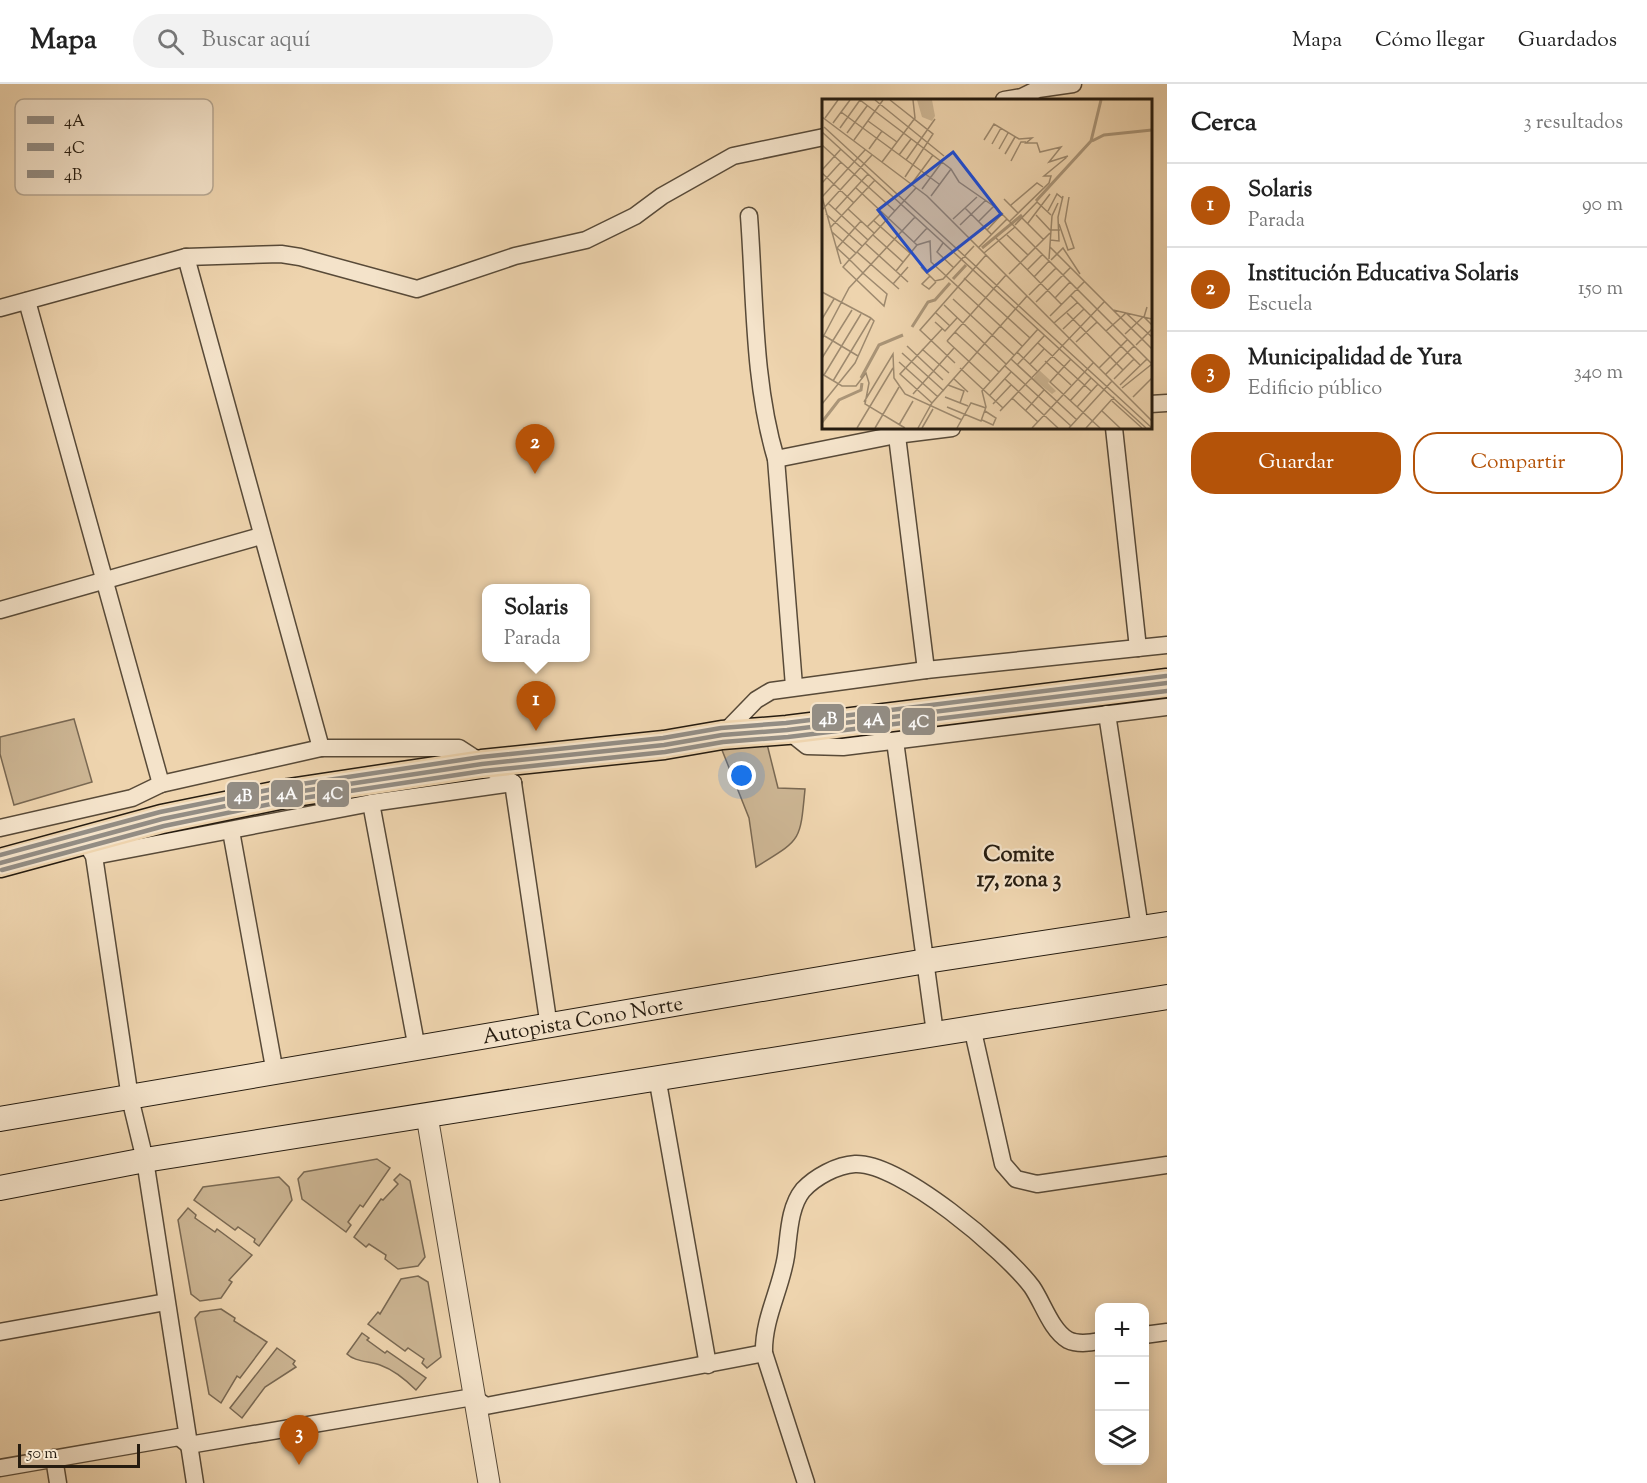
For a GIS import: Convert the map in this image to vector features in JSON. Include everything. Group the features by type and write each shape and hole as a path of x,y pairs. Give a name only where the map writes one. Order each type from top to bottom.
{"highway":[{"path":"0,863 89,848 237,802 482,764 664,745 722,735 787,730 1167,683"}],"main road":[{"name":"Autopista Cono Norte","path":"0,1119 926,962 1167,924"},
{"path":"0,1188 145,1160 1167,997"}],"street":[{"path":"1007,99 1038,89 1073,84"},
{"path":"0,308 186,257 281,254 300,257 417,289 515,256 586,240 635,216 662,196 733,156 822,137"},
{"path":"749,216 763,391 768,431 776,459 794,686"},
{"path":"186,257 321,748"},
{"path":"27,301 107,580 161,784"},
{"path":"1152,404 1167,402"},
{"path":"776,459 896,431 933,429"},
{"path":"1114,429 1138,648"},
{"path":"896,431 926,670"},
{"path":"0,610 261,536"},
{"path":"722,735 756,700 771,691 794,686 1167,645"},
{"path":"787,730 807,746 843,747 1167,706"},
{"path":"1107,714 1140,928"},
{"path":"895,741 935,1033"},
{"path":"0,828 132,798 161,784 321,748 459,748 513,783"},
{"path":"195,1483 145,1160 130,1098 89,848 231,831 371,803 513,783"},
{"path":"513,783 549,1027"},
{"path":"371,803 417,1049"},
{"path":"231,831 275,1073"},
{"path":"972,1028 1003,1164 1016,1179 1037,1184 1167,1165"},
{"path":"657,1077 708,1365"},
{"path":"427,1116 489,1483"},
{"path":"806,1483 764,1353 763,1333 782,1281 793,1210 802,1191 819,1177 836,1168 856,1164 882,1169 950,1210 1005,1258 1032,1287 1066,1339 1075,1342 1095,1341"},
{"path":"0,1332 166,1302"},
{"path":"1149,1334 1167,1332"},
{"path":"0,1468 179,1437 189,1445 473,1397 486,1406 764,1353"},
{"path":"54,1458 58,1483"}],"shaded area":[{"path":"74,719 92,782 14,805 0,754 0,737"},
{"path":"767,744 778,788 805,789 802,820 795,838 782,851 756,867 749,818 720,745"},
{"path":"377,1159 390,1168 363,1207 360,1205 348,1222 351,1225 346,1232 302,1199 298,1179 304,1172"},
{"path":"400,1174 410,1181 425,1257 418,1266 398,1269 385,1259 386,1255 369,1244 366,1247 354,1237 381,1199 383,1200 398,1184 394,1180"},
{"path":"279,1177 289,1187 292,1200 259,1246 254,1242 255,1239 238,1227 235,1230 194,1200 203,1187"},
{"path":"188,1208 196,1215 195,1218 215,1232 217,1229 252,1255 229,1280 232,1282 221,1298 200,1301 191,1294 178,1220"},
{"path":"418,1276 428,1282 441,1357 427,1368 422,1363 424,1359 408,1348 405,1351 368,1324 378,1312 380,1314 401,1279"},
{"path":"221,1309 235,1318 234,1321 267,1342 240,1378 237,1376 221,1403 209,1394 195,1318 200,1312"},
{"path":"362,1333 369,1338 367,1340 385,1353 387,1351 426,1378 416,1390 390,1370 380,1365 354,1359 347,1354"},
{"path":"277,1348 295,1361 293,1364 296,1367 265,1387 242,1418 230,1408"}],"transit line":[{"name":"4B","path":"0,855 160,812 288,786 481,757 663,738 721,728 786,723 1166,676"},
{"name":"4A","path":"0,863 162,819 289,793 482,764 664,745 722,735 787,730 1167,683"},
{"name":"4C","path":"2,870 164,826 290,800 483,771 665,752 723,742 788,737 1167,691"}],"place":[{"name":"Institución Educativa Solaris","path":"535,474"},
{"name":"Solaris","path":"536,731"},
{"name":"Municipalidad de Yura","path":"299,1465"}],"district":[{"name":"Comite 17, zona 3","path":"1019,866"}]}
